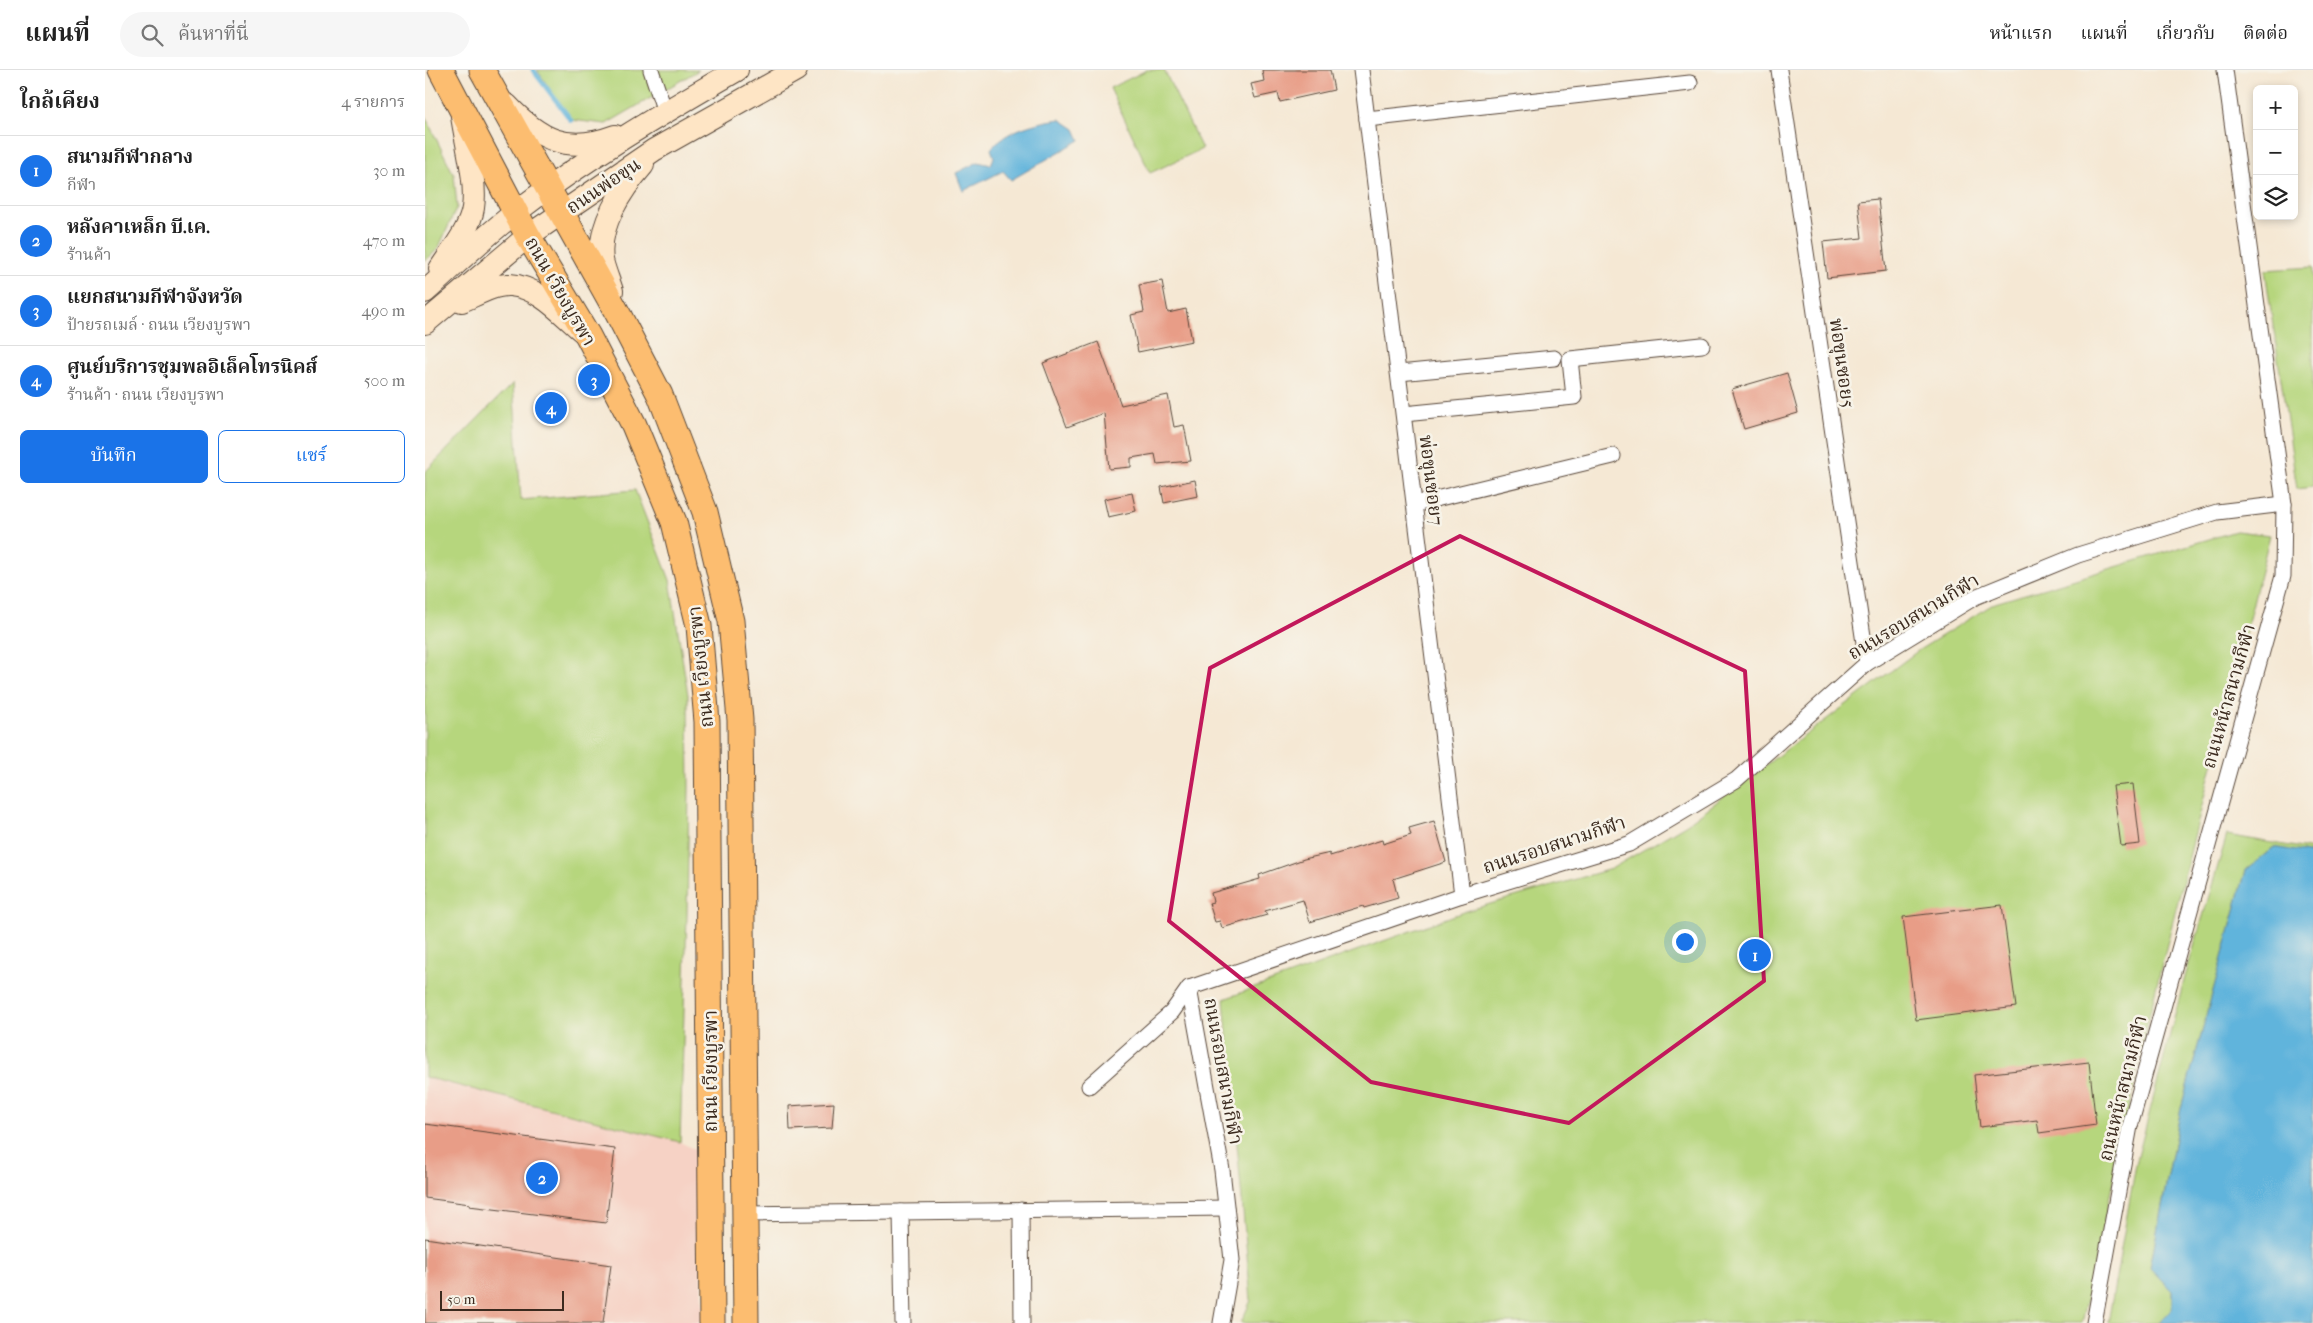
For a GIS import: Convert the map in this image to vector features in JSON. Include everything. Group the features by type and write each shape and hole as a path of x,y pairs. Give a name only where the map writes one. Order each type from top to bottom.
{"main road":[{"name":"ถนน เวียงบูรพา","path":"441,70 528,236 588,336 634,425 674,522 699,626 707,722 712,1316"},
{"name":"ถนน เวียงบูรพา","path":"482,70 661,395 705,512 731,621 740,720 746,1316"},
{"name":"ถนนพ่อขุน","path":"426,291 516,212 548,189 635,129 737,70"},
{"name":"ถนนพ่อขุน","path":"432,317 528,236 654,150 796,70"},
{"path":"494,92 527,126 547,138 572,144 599,142 635,129"},
{"path":"426,291 459,239 473,209 474,193 461,108"},
{"path":"618,314 602,259 604,231 630,180 654,150"},
{"path":"432,317 486,290 509,285 531,290 588,336"},
{"path":"712,1316 746,1316"}],"street":[{"path":"651,70 665,112"},
{"name":"พ่อขุนซอย7","path":"1361,70 1463,895"},
{"name":"พ่อขุนซอย5","path":"1779,70 1867,662"},
{"name":"ถนนหน้าสนามกีฬา","path":"2094,1323 2130,1126 2283,576 2284,504 2225,70"},
{"path":"1367,120 1690,83"},
{"path":"1403,414 1574,397 1570,359 1702,345"},
{"path":"1399,373 1554,358"},
{"path":"1415,504 1613,456"},
{"name":"ถนนรอบสนามกีฬา","path":"1221,1323 1232,1260 1222,1170 1189,988 1463,895 1629,844 1736,780 1867,662 1975,598 2078,555 2217,512 2284,504"},
{"path":"1089,1086 1172,1012 1189,988"},
{"path":"745,1214 1226,1208"},
{"path":"1021,1210 1022,1323"},
{"path":"901,1212 903,1323"}],"highlighted area":[{"path":"1460,536 1745,671 1764,981 1569,1123 1371,1082 1169,921 1210,668"}],"shaded area":[{"path":"425,1077 680,1142 701,1153 703,1323 425,1323"}],"green space":[{"path":"537,70 699,70 606,124 571,120"},
{"path":"1147,70 1164,70 1202,149 1150,173 1110,88"},
{"path":"425,116 454,175 457,207 438,249 425,261"},
{"path":"2313,267 2313,487 2297,489 2265,270"},
{"path":"513,383 521,500 635,490 670,580 688,695 687,914 680,1142 425,1077 425,472"},
{"path":"2236,531 2270,535 2151,1008 2082,1323 1241,1323 1251,1300 1224,999 1466,911 1611,869 1687,824 1919,650 1995,603"},
{"path":"2227,835 2313,850 2313,854 2274,847 2246,870 2181,1108 2150,1267 2172,1291 2172,1309 2159,1323 2108,1323 2136,1164 2185,977"}],"water":[{"path":"1060,119 1075,129 1080,140 1011,180 1003,171 963,191 956,173 978,162 991,165 994,157 991,149 997,142 1023,128"},
{"path":"2274,847 2313,854 2313,1323 2159,1323 2172,1309 2172,1291 2150,1268 2181,1108 2246,870"}],"building":[{"path":"1262,70 1330,70 1334,90 1280,102 1278,93 1255,98 1251,84 1264,81"},
{"path":"1878,199 1886,271 1827,278 1823,242 1862,238 1858,201"},
{"path":"1162,281 1168,313 1186,309 1192,341 1138,352 1131,315 1144,312 1139,285"},
{"path":"1098,342 1121,405 1168,395 1174,427 1184,425 1191,461 1157,464 1155,454 1131,458 1131,467 1109,469 1104,413 1067,427 1043,363"},
{"path":"1787,373 1798,413 1744,429 1732,389"},
{"path":"1195,480 1198,496 1164,503 1161,487"},
{"path":"1132,493 1136,511 1108,517 1104,499"},
{"path":"2133,784 2140,844 2121,846 2113,786"},
{"path":"1434,821 1446,862 1393,879 1398,898 1310,922 1303,900 1265,911 1267,915 1222,928 1220,921 1215,922 1209,903 1213,902 1211,893 1260,879 1259,875 1304,859 1330,853 1330,856 1382,840 1383,844 1411,835 1409,828"},
{"path":"2002,905 2016,1007 1916,1020 1903,917"},
{"path":"2089,1062 2096,1125 2039,1133 2037,1120 1980,1127 1974,1075"},
{"path":"834,1103 832,1128 790,1130 789,1106"},
{"path":"425,1124 615,1149 606,1223 469,1206 470,1204 425,1198"},
{"path":"425,1238 611,1265 603,1323 425,1323"}],"waterway":[{"path":"533,70 571,120"}],"place":[{"name":"แยกสนามกีฬาจังหวัด","path":"594,380"},
{"name":"ศูนย์บริการชุมพลอิเล็คโทรนิคส์","path":"551,408"},
{"name":"สนามกีฬากลาง","path":"1755,955"},
{"name":"หลังคาเหล็ก บี.เค.","path":"542,1178"}]}
